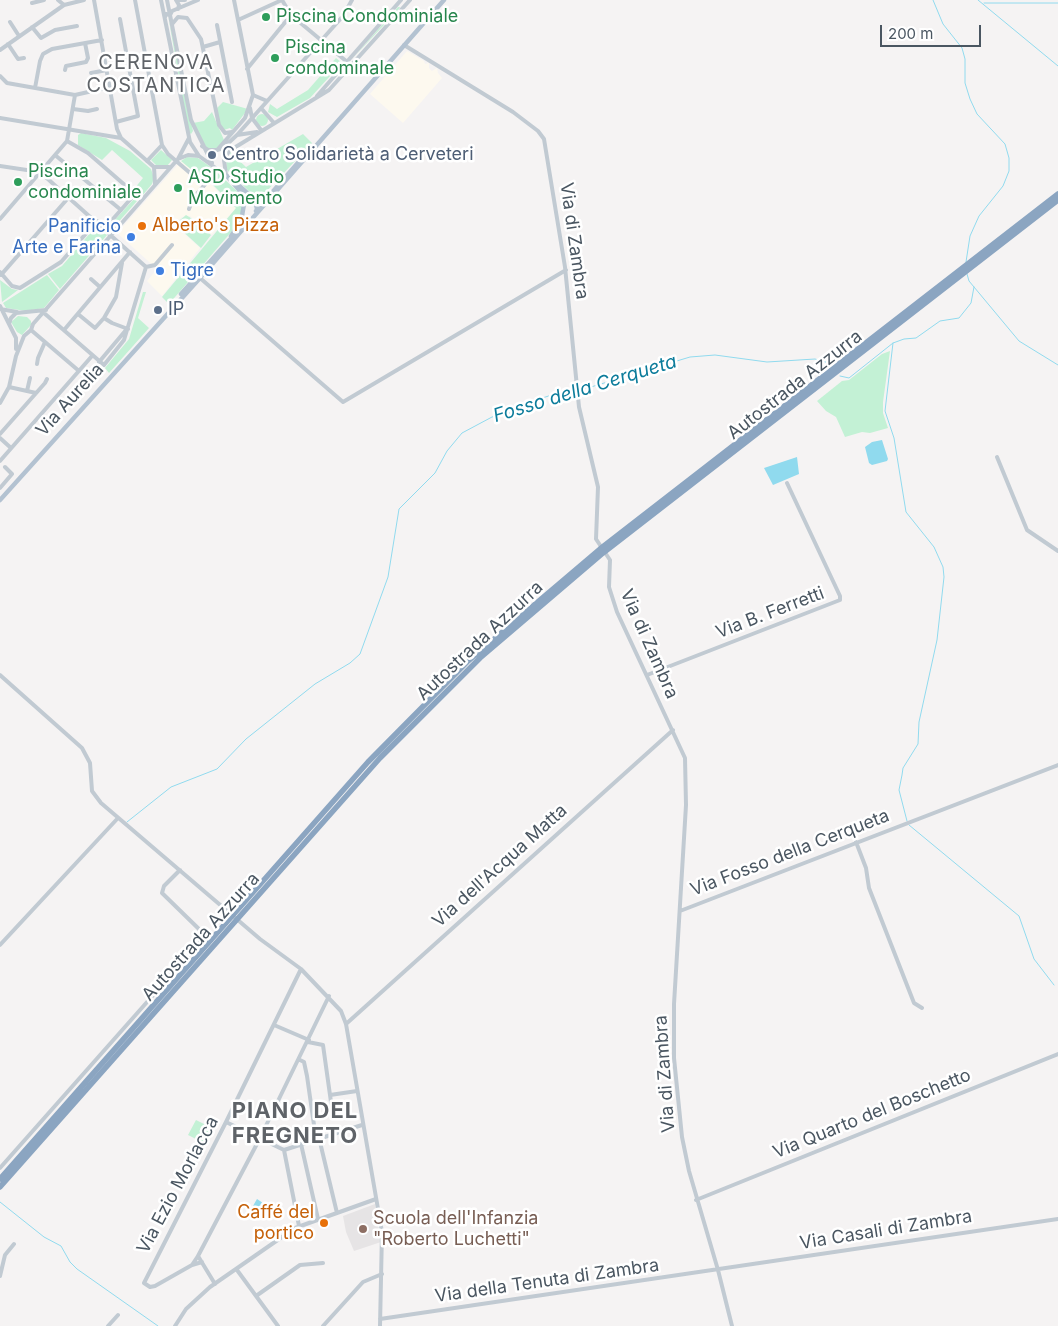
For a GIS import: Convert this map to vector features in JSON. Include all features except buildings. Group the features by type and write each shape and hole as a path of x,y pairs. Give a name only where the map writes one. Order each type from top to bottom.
{"highway":[{"name":"Autostrada Azzurra","path":"0,1187 21,1158 387,742 486,645 603,550 961,272 971,261 1058,194"},
{"name":"Autostrada Azzurra","path":"961,272 970,268 1058,200"},
{"path":"0,1177 21,1158"},
{"path":"0,1192 18,1170 21,1158"}],"main road":[{"name":"Via Aurelia","path":"162,319 220,250 444,0"},
{"name":"Via Aurelia","path":"0,500 211,266 342,115"},
{"path":"211,266 257,209 299,166"},
{"path":"226,176 241,192 244,202 249,208 257,209"},
{"path":"226,176 257,197 266,195 286,176"},
{"path":"250,194 256,202 257,209"},
{"path":"220,250 241,222 244,202"}],"street":[{"path":"32,3 44,0"},
{"path":"58,0 64,5"},
{"path":"0,50 64,5 84,0"},
{"path":"94,0 116,122 121,138 154,167 171,166"},
{"path":"135,0 162,145 204,186"},
{"path":"161,0 189,138 199,156 226,176"},
{"path":"167,0 189,112 202,146 217,168"},
{"path":"178,9 179,6 176,0 185,0"},
{"path":"165,17 167,13 170,15 171,12 198,0"},
{"path":"217,150 245,118 253,95 234,0"},
{"path":"238,20 282,0 291,15 346,61"},
{"path":"202,146 208,150 217,150 223,148 237,135 321,41 346,11 352,0"},
{"path":"315,98 399,0"},
{"path":"226,176 224,160 228,152 329,90 410,0"},
{"path":"180,17 185,6"},
{"path":"247,69 291,15"},
{"path":"173,25 174,20 180,17 187,18 201,39 219,124 225,134 233,132"},
{"path":"116,122 138,116 120,18"},
{"path":"10,22 19,36"},
{"path":"217,25 232,102"},
{"path":"32,27 41,38 55,30 77,26"},
{"path":"35,88 40,61 44,54 52,49 102,40"},
{"path":"203,46 220,42"},
{"path":"65,70 66,66 86,62 88,58 85,43"},
{"path":"8,44 18,59 24,58"},
{"name":"Via di Zambra","path":"404,45 508,108 542,135 566,270 577,391 598,486 596,539 610,560 609,582 612,598 684,753 686,770 673,1050 683,1141 696,1200 718,1270 732,1326"},
{"path":"128,65 146,62"},
{"path":"91,73 107,70"},
{"path":"0,76 7,83 75,95 110,87"},
{"path":"0,219 67,141 75,95"},
{"path":"253,95 267,101"},
{"path":"250,106 252,118 261,130"},
{"path":"261,108 274,123"},
{"path":"73,109 88,111 97,109"},
{"path":"0,118 121,138"},
{"path":"237,135 261,130"},
{"path":"189,138 198,137"},
{"path":"33,324 177,160 189,138"},
{"path":"67,141 88,153 142,200"},
{"path":"147,162 162,145"},
{"path":"177,160 188,155 199,156 205,151"},
{"path":"55,155 121,210"},
{"path":"0,166 40,172 112,234 146,267"},
{"path":"154,167 155,184"},
{"path":"189,209 192,199 217,168"},
{"path":"105,228 135,194"},
{"path":"68,197 0,274 12,286 20,288 61,262 97,221"},
{"path":"146,267 155,265 172,245"},
{"path":"64,330 130,252"},
{"path":"95,328 104,318 116,297 122,262"},
{"path":"0,308 26,313 44,312 104,366 122,343 146,267"},
{"path":"200,278 338,400 344,402 566,270"},
{"path":"91,279 100,287"},
{"path":"0,308 17,342 9,387 0,402"},
{"path":"9,324 11,318 20,312"},
{"path":"16,356 24,336 32,330 31,317 26,313"},
{"path":"78,314 100,332"},
{"path":"104,318 112,323 128,328"},
{"path":"99,362 128,328"},
{"path":"32,330 79,372"},
{"path":"14,334 24,336"},
{"path":"38,364 38,358 45,342"},
{"path":"0,461 92,356"},
{"path":"27,391 30,378"},
{"path":"0,434 47,379"},
{"path":"9,387 36,393"},
{"path":"0,438 12,448"},
{"path":"998,457 1027,530 1058,551"},
{"path":"0,488 12,474 6,467"},
{"name":"Via B. Ferretti","path":"647,675 840,600 787,483"},
{"path":"0,675 82,748 90,762 93,793 118,818 244,925 301,969 329,996 341,1011 346,1024 382,1235 380,1326"},
{"name":"Via dell'Acqua Matta","path":"346,1024 673,730"},
{"name":"Via Fosso della Cerqueta","path":"680,910 1058,765"},
{"path":"0,945 118,818"},
{"path":"856,842 866,868 869,888 911,996 916,1006 922,1008"},
{"path":"0,1168 149,998 202,941 202,932 162,893 164,886 180,870"},
{"name":"Via Ezio Morlacca","path":"192,1265 156,1286 150,1287 144,1282 226,1122 301,969"},
{"path":"192,1265 300,1060 329,996"},
{"path":"274,1025 308,1041 321,1043 324,1046 332,1109"},
{"name":"Via Quarto del Boschetto","path":"696,1200 1058,1054"},
{"path":"300,1060 304,1062 318,1139 337,1213"},
{"path":"330,1095 356,1091"},
{"path":"226,1122 259,1140 284,1150 362,1125"},
{"path":"301,1144 318,1218"},
{"path":"284,1150 299,1226"},
{"path":"175,1326 187,1308 215,1284 299,1226 376,1199"},
{"name":"Via Casali di Zambra","path":"718,1270 1058,1219"},
{"path":"0,1276 4,1256 14,1244"},
{"path":"198,1256 215,1284"},
{"path":"192,1265 202,1262"},
{"path":"256,1296 300,1265 323,1262"},
{"path":"237,1270 278,1326"},
{"name":"Via della Tenuta di Zambra","path":"380,1319 718,1270"},
{"path":"323,1326 362,1282 382,1274"},
{"path":"108,1326 118,1316"}],"shaded area":[{"path":"407,51 424,61 425,64 429,63 429,68 432,71 437,68 442,78 403,123 370,94"},
{"path":"181,161 199,176 202,176 236,208 212,235 190,216 182,217 179,220 179,229 200,248 162,296 147,281 157,269 117,233"},
{"name":"Scuola dell'Infanzia \"Roberto Luchetti\"","path":"375,1204 381,1242 354,1251 346,1232 343,1216"}],"green space":[{"path":"400,7 399,9 351,60"},
{"path":"168,15 193,131 191,134 188,131"},
{"path":"336,58 342,63 310,98 277,117 268,112 270,104 277,109 308,90"},
{"path":"223,102 248,109 232,130 230,128 224,130 220,124 217,108"},
{"path":"212,112 224,140 217,149 207,149 193,123 204,121"},
{"path":"262,114 268,120 262,126 256,120"},
{"path":"81,133 106,138 130,151 151,169 154,178 152,184 142,196 134,189 143,178 112,150 102,160 78,145 78,135"},
{"path":"303,134 312,143 264,194 253,195 227,170 226,159 230,157 230,152 246,167"},
{"path":"161,150 172,160 167,166 156,165 151,160"},
{"path":"187,157 198,158 215,170 205,178 199,176 181,161"},
{"path":"218,173 238,192 243,204 240,219 233,230 169,304 162,297 236,208 209,181"},
{"path":"134,199 137,201 114,227 111,224"},
{"path":"186,215 211,235 201,248 179,228 179,221"},
{"path":"96,226 107,235 60,289 48,274 62,266"},
{"path":"47,275 59,290 44,308 26,311 6,308 3,303"},
{"path":"0,280 12,289 18,290 2,302"},
{"path":"143,292 146,292 138,318 149,328 109,373 105,368 129,339"},
{"path":"18,316 27,317 31,321 31,325 22,335 17,332 11,322"},
{"path":"890,351 883,402 883,413 888,428 845,437 836,417 826,411 817,401 842,381 849,380 882,354"},
{"path":"196,1120 212,1128 204,1143 188,1135"}],"water":[{"path":"882,440 888,459 887,461 872,465 869,463 865,447 872,442"},
{"path":"797,457 799,474 773,485 764,468"},
{"path":"257,1199 263,1203 256,1215 250,1211"}],"waterway":[{"path":"933,0 943,24 962,48 965,59 965,83 977,114 1005,144 1009,158 1009,171 1003,186 979,216 970,236 966,262"},
{"path":"978,0 1058,66"},
{"path":"984,3 1058,3"},
{"path":"967,274 969,281 1019,341 1058,365"},
{"name":"Fosso della Cerqueta","path":"840,376 849,378 893,343 904,339 916,338 940,321 959,318 971,303 974,287"},
{"path":"893,343 885,411 894,438 906,512 934,547 943,567 944,577 937,640 919,722 918,744 903,768 899,790 907,821"},
{"name":"Fosso della Cerqueta","path":"127,822 171,787 217,769 246,739 315,684 350,663 360,654 388,577 399,509 435,473 447,451 462,433 492,417 510,413 536,400 558,393 581,390 690,357 715,355 767,362 815,359 829,363"},
{"path":"909,825 1019,916 1034,959 1054,985"},
{"path":"0,1202 44,1237 61,1246 70,1262 77,1269 158,1326"}],"place":[{"name":"Piscina Condominiale","path":"266,17"},
{"name":"Piscina condominale","path":"275,58"},
{"name":"Centro Solidarietà a Cerveteri","path":"212,155"},
{"name":"Piscina condominiale","path":"18,182"},
{"name":"ASD Studio Movimento","path":"178,188"},
{"name":"Alberto's Pizza","path":"142,226"},
{"name":"Panificio Arte e Farina","path":"131,237"},
{"name":"Tigre","path":"160,271"},
{"name":"IP","path":"158,310"},
{"name":"Caffé del portico","path":"324,1223"},
{"name":"Scuola dell'Infanzia \"Roberto Luchetti\"","path":"363,1229"}],"district":[{"name":"CERENOVA COSTANTICA","path":"156,74"},
{"name":"PIANO DEL FREGNETO","path":"295,1124"}]}
